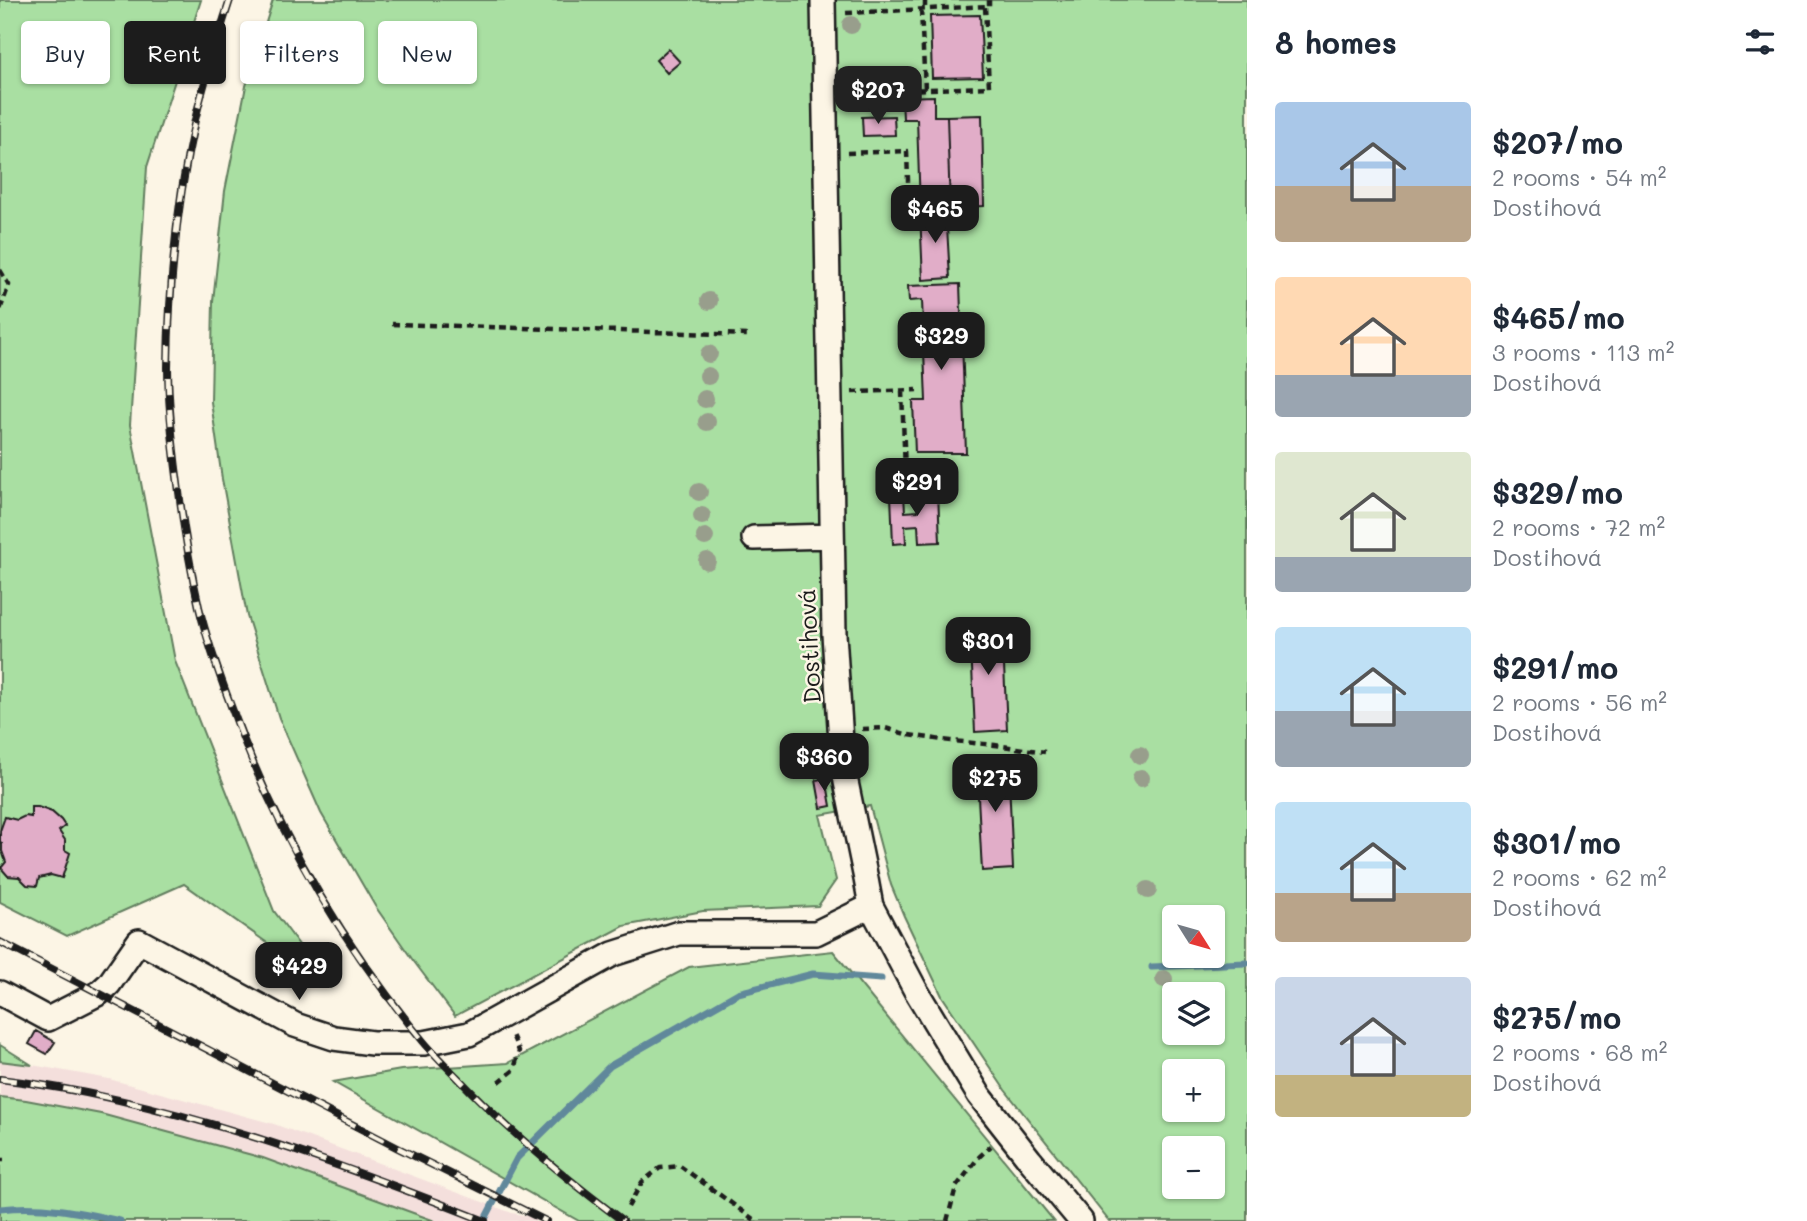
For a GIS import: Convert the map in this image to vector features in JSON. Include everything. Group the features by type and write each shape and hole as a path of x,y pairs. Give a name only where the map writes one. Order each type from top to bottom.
{"street":[{"name":"Dostihová","path":"830,7 834,634 846,782 871,906 915,989 979,1095 1081,1221"},
{"path":"754,538 832,536"},
{"path":"0,993 48,1019 99,993 139,941 295,1025 334,1038 372,1043 425,1043 469,1034 613,954 679,933 816,933 871,906"}],"path":[{"path":"925,0 925,89"},
{"path":"830,7 923,10 989,6 989,0"},
{"path":"838,93 989,87 985,6"},
{"path":"839,153 907,151 909,209"},
{"path":"0,270 9,285 0,310"},
{"path":"392,324 749,335"},
{"path":"844,392 917,390"},
{"path":"902,391 905,472"},
{"path":"840,729 884,728 942,740 995,744 1045,752"},
{"path":"499,1082 514,1070 519,1051 504,1014"},
{"path":"947,1221 956,1187 979,1157 1007,1131"},
{"path":"628,1207 642,1182 660,1168 680,1166 756,1221"}],"shaded area":[{"path":"0,1061 109,1079 274,1124 512,1213 554,1221 435,1221 263,1158 101,1114 0,1097"}],"green space":[{"path":"0,0 201,0 194,21 124,21 124,84 174,84 147,167 130,425 175,661 274,911 331,988 184,884 67,936 0,902"},
{"path":"273,0 1247,0 1247,1221 1109,1221 1005,1090 942,996 891,885 870,806 820,815 836,880 818,906 703,911 624,926 455,1016 375,906 321,813 279,718 247,616 211,402 213,301 225,191 247,84 364,84 364,21 266,21"},
{"path":"833,951 1054,1221 579,1221 333,1082 401,1070 508,1063 689,967"},
{"path":"0,1045 32,1065 0,1061"},
{"path":"0,1097 101,1114 263,1158 435,1221 0,1221"}],"building":[{"path":"980,15 983,77 932,78 930,16"},
{"path":"668,49 680,62 667,73 656,60"},
{"path":"934,96 934,116 947,116 950,207 920,208 917,119 903,119 902,97"},
{"path":"982,115 984,206 950,207 947,116"},
{"path":"894,116 895,135 863,136 862,117"},
{"path":"946,210 950,278 923,280 920,211"},
{"path":"960,284 966,453 915,453 913,401 926,401 922,300 909,301 908,286"},
{"path":"938,492 940,542 919,543 918,525 905,526 906,543 893,544 891,495 904,494 905,512 918,511 917,493"},
{"path":"1002,622 1007,730 975,732 970,624"},
{"path":"1008,758 1013,869 982,871 976,760"},
{"path":"826,778 831,806 821,808 816,780"},
{"path":"31,807 52,812 61,820 65,826 59,831 65,840 65,850 70,853 62,878 51,875 39,878 37,886 27,885 19,877 8,876 1,868 6,862 0,842 0,831 5,817 17,820 25,816 31,817"},
{"path":"36,1031 55,1042 47,1054 29,1044"}],"waterway":[{"path":"1152,967 1247,963"},
{"path":"484,1221 517,1158 610,1066 738,993 813,974 881,979"},
{"path":"0,1209 46,1208 120,1221"}],"railway":[{"path":"230,0 195,120 183,181 172,274 169,336 170,411 180,499 193,577 209,645 248,752 289,840 337,923 392,1002 439,1059 495,1115 536,1152 623,1221"},
{"path":"0,942 398,1148 546,1221"},
{"path":"0,1079 62,1088 185,1117 307,1155 485,1221"}]}
